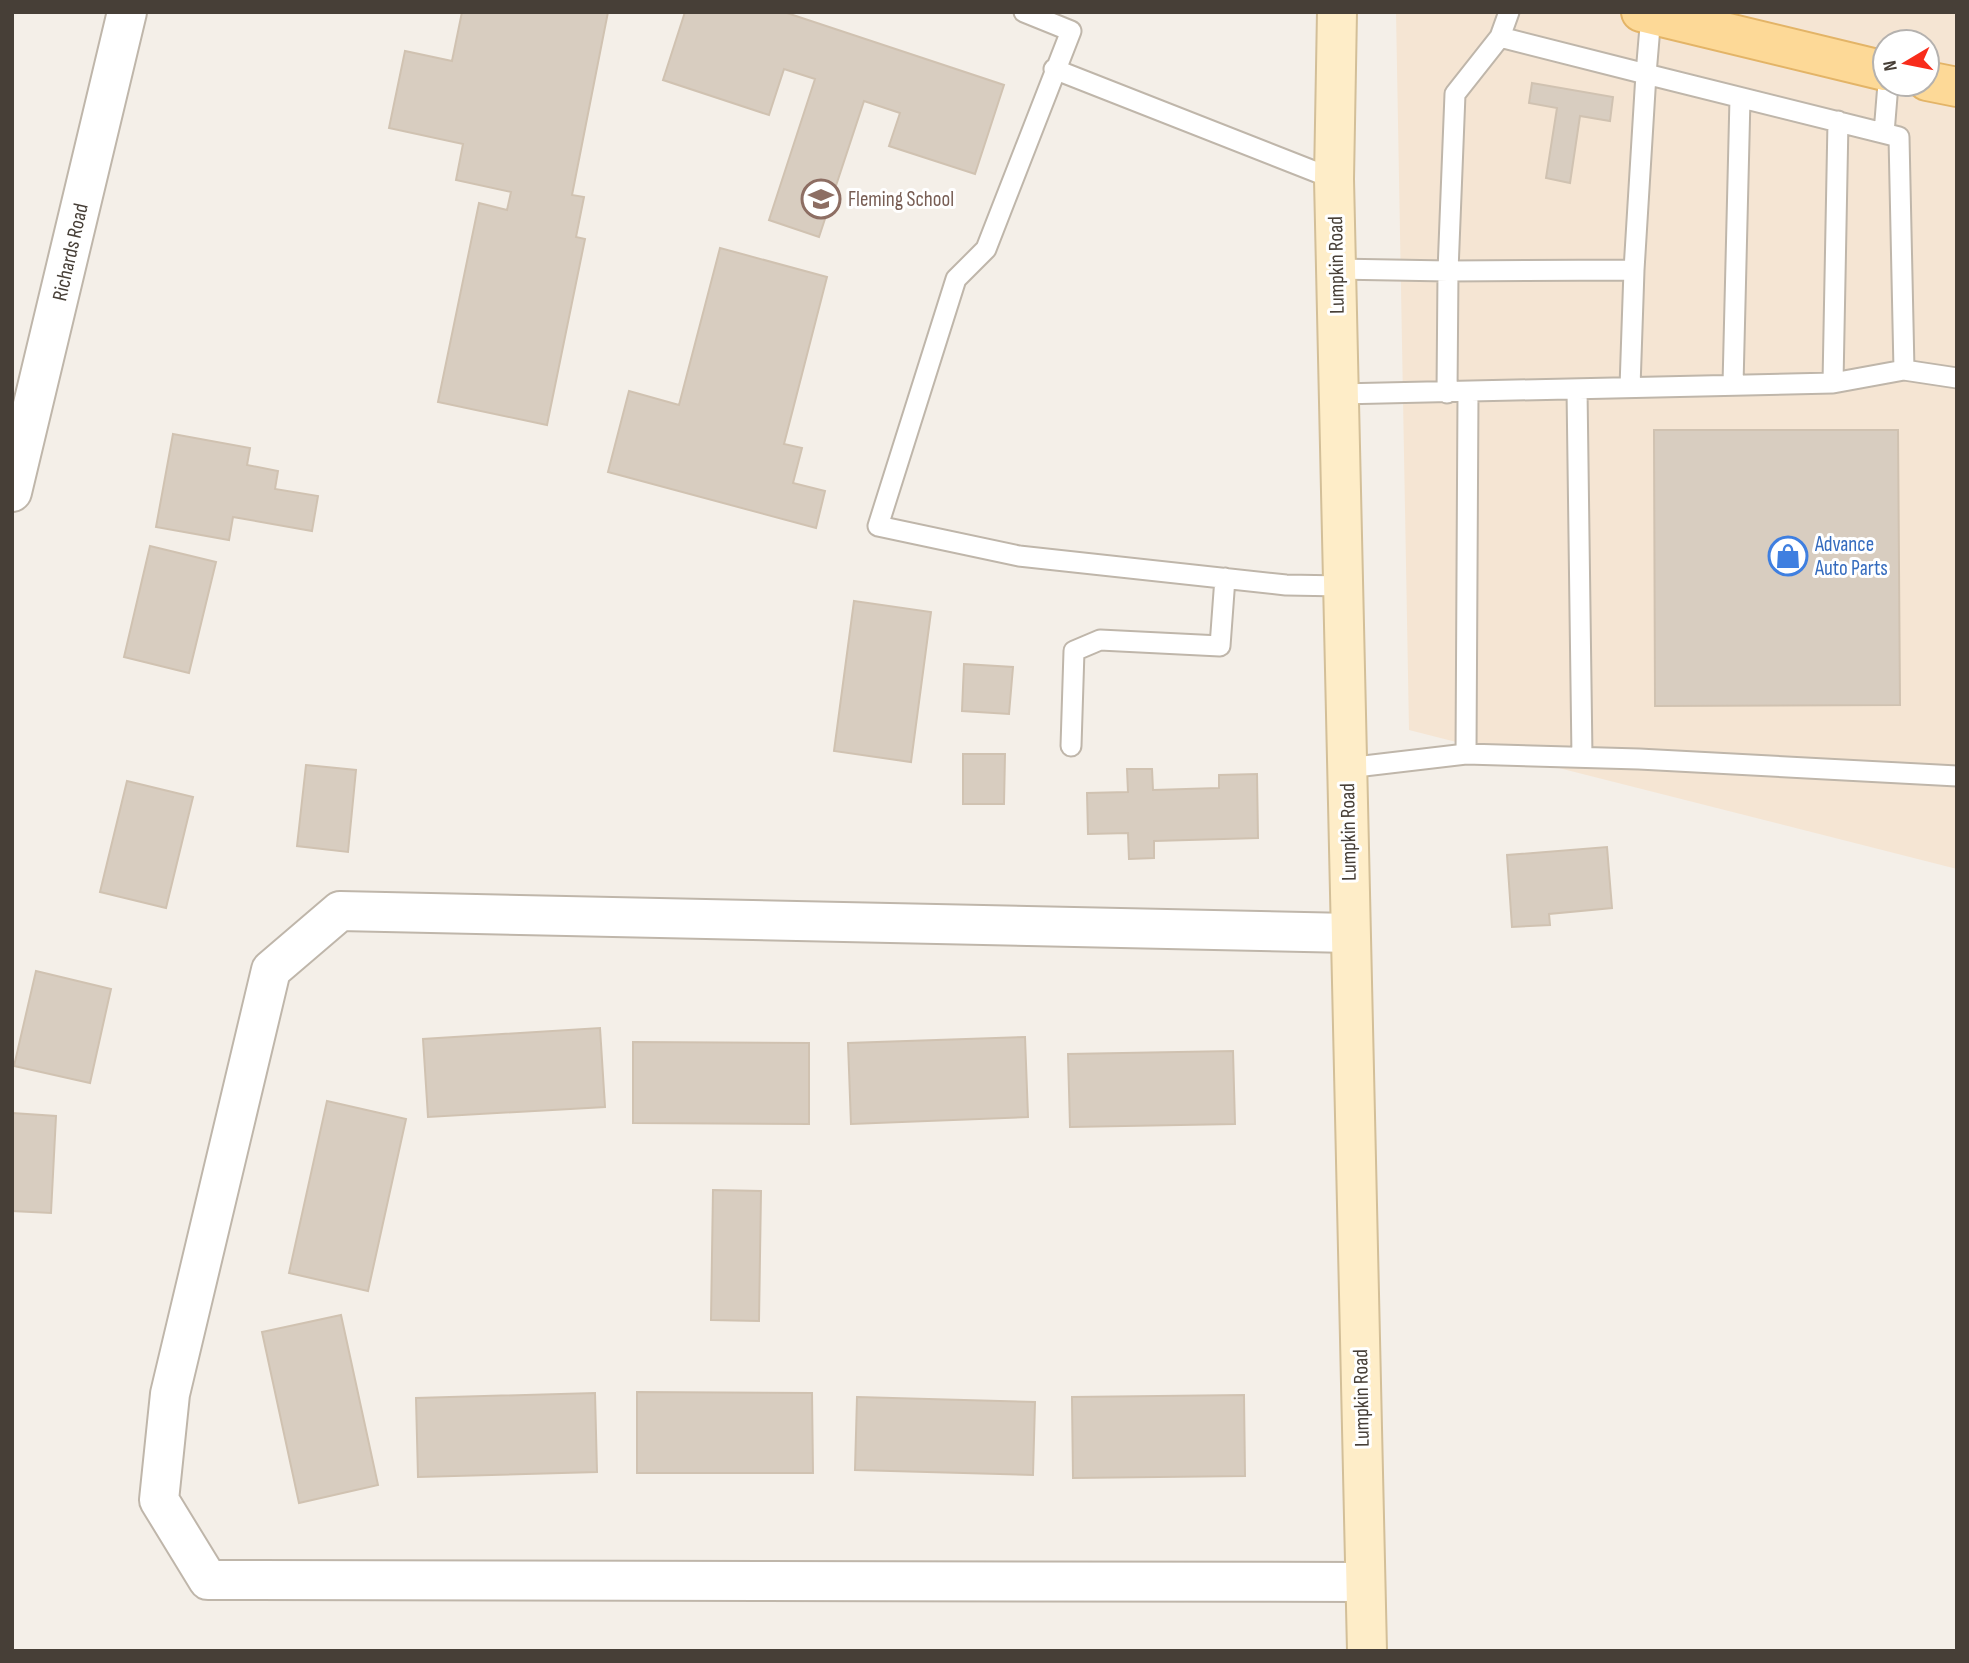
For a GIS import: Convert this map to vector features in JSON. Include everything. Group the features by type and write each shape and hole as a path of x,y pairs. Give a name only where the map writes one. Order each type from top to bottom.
{"main road":[{"name":"Lumpkin Road","path":"1337,12 1334,179 1367,1651"},
{"path":"1646,13 1871,68"}],"street":[{"name":"Richards Road","path":"12,492 127,12"},
{"path":"1350,933 340,911 271,970 170,1394 159,1500 208,1580 1365,1582"}],"lane":[{"path":"1024,12 1071,31 986,249 956,279 878,526 1018,556 1286,585 1343,586"},
{"path":"1447,393 1448,271 1455,94 1500,37 1509,12"},
{"path":"1630,387 1634,270 1647,74 1646,13"},
{"path":"1500,37 1899,136 1903,370"},
{"path":"1054,69 1334,179"},
{"path":"1734,385 1740,98"},
{"path":"1885,133 1887,98"},
{"path":"1833,383 1838,121"},
{"path":"1336,269 1634,270"},
{"path":"1339,394 1833,383 1903,370 1957,378"},
{"path":"1577,389 1582,757"},
{"path":"1466,754 1468,393"},
{"path":"1071,746 1074,651 1100,640 1220,646 1226,578"},
{"path":"1347,768 1466,754 1582,757 1957,776"}],"shaded area":[{"path":"1396,12 1957,12 1957,869 1409,730"}],"building":[{"path":"462,12 608,12 572,195 584,197 576,237 585,239 547,425 438,402 479,203 507,210 511,192 456,180 463,144 389,128 405,51 452,61"},
{"path":"685,12 784,12 1004,85 975,174 889,146 900,113 864,101 819,237 769,220 815,79 784,69 769,115 663,80"},
{"path":"1532,83 1613,97 1610,121 1580,116 1570,183 1546,178 1557,108 1529,103"},
{"path":"720,248 827,277 784,444 802,448 793,483 825,491 816,528 608,472 629,391 679,405"},
{"path":"1654,430 1898,430 1900,705 1655,706"},
{"path":"173,434 250,448 247,465 278,471 275,489 318,496 312,531 233,517 229,540 156,527"},
{"path":"150,546 216,562 189,673 124,657"},
{"path":"854,601 931,612 911,762 834,751"},
{"path":"964,664 1013,667 1009,714 962,711"},
{"path":"963,754 1005,754 1004,804 963,804"},
{"path":"306,765 356,770 348,852 297,846"},
{"path":"1127,769 1152,769 1153,790 1219,788 1219,775 1257,774 1258,838 1154,841 1154,858 1129,859 1128,833 1088,834 1087,793 1128,792"},
{"path":"127,781 193,797 166,908 100,892"},
{"path":"1607,847 1612,908 1549,914 1550,925 1512,927 1507,855"},
{"path":"36,971 111,989 90,1083 14,1066"},
{"path":"600,1028 605,1107 428,1117 423,1039"},
{"path":"1025,1037 1028,1117 851,1124 848,1043"},
{"path":"633,1042 809,1043 809,1124 633,1123"},
{"path":"1233,1051 1235,1124 1070,1127 1068,1054"},
{"path":"327,1101 406,1119 368,1291 289,1273"},
{"path":"12,1113 56,1116 51,1213 12,1211"},
{"path":"713,1190 761,1191 759,1321 711,1320"},
{"path":"341,1315 378,1485 299,1503 262,1332"},
{"path":"637,1392 812,1393 813,1473 637,1473"},
{"path":"595,1393 597,1472 418,1477 416,1398"},
{"path":"1244,1395 1245,1476 1073,1478 1072,1397"},
{"path":"857,1397 1035,1402 1033,1475 855,1470"}],"place":[{"name":"Fleming School","path":"821,199"},
{"name":"Advance Auto Parts","path":"1788,556"}]}
